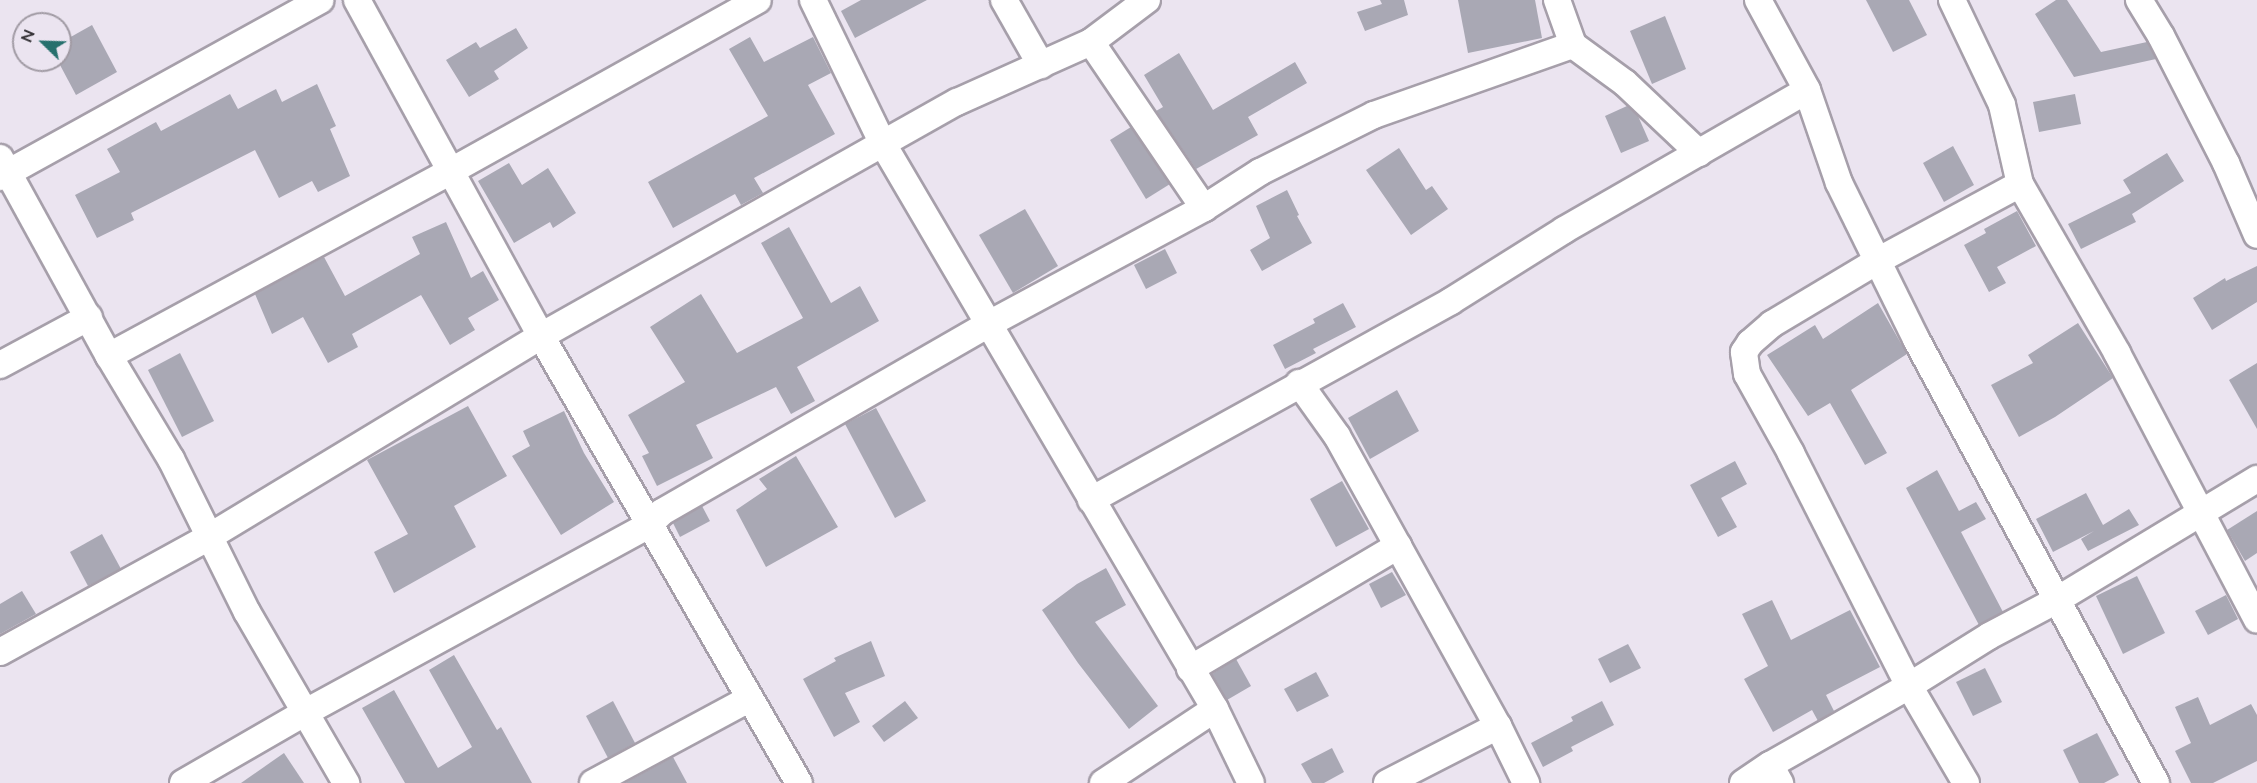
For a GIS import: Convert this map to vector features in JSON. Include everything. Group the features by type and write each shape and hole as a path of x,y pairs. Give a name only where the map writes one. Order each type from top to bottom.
{"street":[{"path":"320,0 3,169 89,317 109,356 171,459 247,612 346,783"},
{"path":"357,0 541,336 748,699 799,783"},
{"path":"109,356 451,171 758,0"},
{"path":"813,0 883,144 987,325 1215,709 1251,783"},
{"path":"1004,0 1041,65"},
{"path":"0,652 209,537 541,336 957,102 1091,42 1147,0"},
{"path":"1557,0 1573,45 1625,83 1699,153"},
{"path":"1758,0 1807,90 1839,183 1916,339 2132,734 2156,783"},
{"path":"1952,0 2002,105 2020,184 2117,353 2257,620"},
{"path":"2139,0 2161,36 2226,163 2257,235"},
{"path":"1091,42 1204,208"},
{"path":"183,783 306,712 649,525 662,512 987,325 1204,208 1260,172 1374,115 1573,45"},
{"path":"1091,501 1299,383 1451,301 1564,230 1807,90"},
{"path":"1966,783 1909,686 1791,453 1747,374 1744,352 1750,343 1772,324 1879,260 2020,184"},
{"path":"0,365 89,317"},
{"path":"1299,383 1337,436 1498,726 1526,783"},
{"path":"1743,783 1775,774 1989,636 2057,600 2257,479"},
{"path":"1190,669 1398,546"},
{"path":"593,783 748,699"},
{"path":"1103,783 1215,709"},
{"path":"1387,783 1498,726"}],"building":[{"path":"861,0 927,0 855,38 841,11"},
{"path":"1380,0 1404,0 1408,15 1365,31 1357,12 1382,4"},
{"path":"1458,0 1535,0 1542,38 1468,53"},
{"path":"1866,0 1909,0 1927,35 1893,52"},
{"path":"2056,0 2067,0 2101,52 2147,42 2156,59 2074,77 2035,14"},
{"path":"1665,16 1686,69 1652,84 1630,31"},
{"path":"92,25 117,72 76,95 64,72 72,72 72,36"},
{"path":"516,28 528,48 494,71 499,79 469,97 446,60 476,42 480,48"},
{"path":"750,37 764,62 813,37 831,73 808,85 835,134 754,178 763,193 741,205 735,194 673,228 648,182 768,116 729,49"},
{"path":"1179,53 1213,110 1295,62 1307,83 1248,117 1258,135 1196,169 1156,111 1163,107 1144,75"},
{"path":"317,84 336,126 330,129 350,176 318,192 312,181 279,198 255,150 131,213 134,220 97,238 75,195 120,172 107,149 156,122 161,131 230,94 238,109 276,89 282,102"},
{"path":"2075,94 2081,124 2039,132 2033,102"},
{"path":"1627,106 1638,116 1649,141 1621,153 1605,116"},
{"path":"1131,127 1170,184 1146,199 1110,140"},
{"path":"1953,146 1974,185 1944,202 1923,163"},
{"path":"1399,148 1426,190 1432,186 1448,209 1411,235 1366,170"},
{"path":"2167,153 2184,181 2132,214 2136,222 2081,249 2068,224 2131,193 2123,180"},
{"path":"509,163 522,185 548,168 576,213 553,228 550,222 514,243 478,181"},
{"path":"1287,190 1299,215 1297,216 1312,243 1262,271 1250,250 1270,238 1256,206"},
{"path":"1025,209 1058,266 1013,293 979,235"},
{"path":"2017,211 2036,246 1997,267 2006,283 1989,292 1964,245 1986,233 1984,229"},
{"path":"446,222 471,278 483,271 499,300 468,318 475,330 450,345 421,295 352,334 358,347 328,363 303,317 272,334 255,294 324,257 345,296 420,254 412,237"},
{"path":"789,227 831,303 860,286 879,321 797,367 815,401 791,414 776,387 696,425 713,458 657,486 642,456 649,453 628,415 685,382 650,327 701,294 737,353 803,318 761,243"},
{"path":"1165,249 1177,273 1146,289 1134,265"},
{"path":"2257,266 2257,302 2212,330 2193,298 2225,278 2226,281"},
{"path":"1343,303 1356,327 1313,349 1316,353 1285,369 1273,345 1315,323 1313,319"},
{"path":"1878,303 1907,354 1851,390 1887,453 1865,465 1830,403 1808,416 1767,355 1815,325 1823,339"},
{"path":"2078,323 2113,378 2055,417 2019,437 1991,385 2033,363 2028,355"},
{"path":"180,353 214,421 182,437 148,370"},
{"path":"2257,363 2257,429 2229,380"},
{"path":"1397,390 1419,431 1370,459 1348,418"},
{"path":"468,406 507,476 454,506 476,547 394,593 374,552 408,534 367,460"},
{"path":"876,408 926,501 895,518 845,424"},
{"path":"564,411 584,453 614,502 561,535 512,456 530,446 523,431"},
{"path":"796,456 838,527 766,567 736,510 767,489 759,479"},
{"path":"1735,461 1747,484 1721,498 1737,527 1718,537 1690,485"},
{"path":"1937,470 1959,511 1976,502 1986,519 1961,532 2003,612 1979,625 1906,488"},
{"path":"1342,481 1369,529 1336,547 1310,499"},
{"path":"2086,493 2103,525 2129,509 2139,525 2088,551 2081,539 2094,531 2053,552 2036,519"},
{"path":"702,506 710,521 680,537 673,523"},
{"path":"2257,511 2257,553 2245,561 2227,530"},
{"path":"102,534 121,569 88,586 70,552"},
{"path":"1106,568 1126,605 1095,622 1158,706 1129,729 1078,663 1042,610 1077,584"},
{"path":"1392,572 1406,595 1381,608 1369,584"},
{"path":"2137,576 2165,633 2123,654 2096,596"},
{"path":"22,591 36,614 0,634 0,604"},
{"path":"2226,595 2238,619 2208,635 2195,611"},
{"path":"1772,600 1791,640 1850,610 1880,667 1826,695 1834,711 1818,721 1812,710 1773,732 1744,679 1768,666 1742,614"},
{"path":"871,641 885,676 845,693 860,722 834,737 803,679 836,661 834,658"},
{"path":"1628,644 1641,668 1610,683 1598,659"},
{"path":"454,655 497,730 501,727 532,783 405,783 362,708 394,690 438,768 472,747 429,670"},
{"path":"1236,659 1251,686 1227,700 1212,674"},
{"path":"1985,668 2002,702 1973,716 1956,682"},
{"path":"1316,672 1329,696 1297,712 1284,689"},
{"path":"2198,697 2210,725 2251,704 2257,715 2257,761 2213,783 2191,783 2175,751 2191,743 2175,707"},
{"path":"613,701 635,743 608,758 586,716"},
{"path":"905,701 918,718 884,742 872,726"},
{"path":"1602,701 1614,725 1571,747 1573,751 1543,767 1531,743 1573,721 1571,717"},
{"path":"2097,733 2119,775 2104,783 2079,783 2063,750"},
{"path":"1332,748 1344,772 1324,783 1312,783 1301,764"},
{"path":"284,753 304,783 241,783"},
{"path":"673,757 687,783 625,783"}]}
